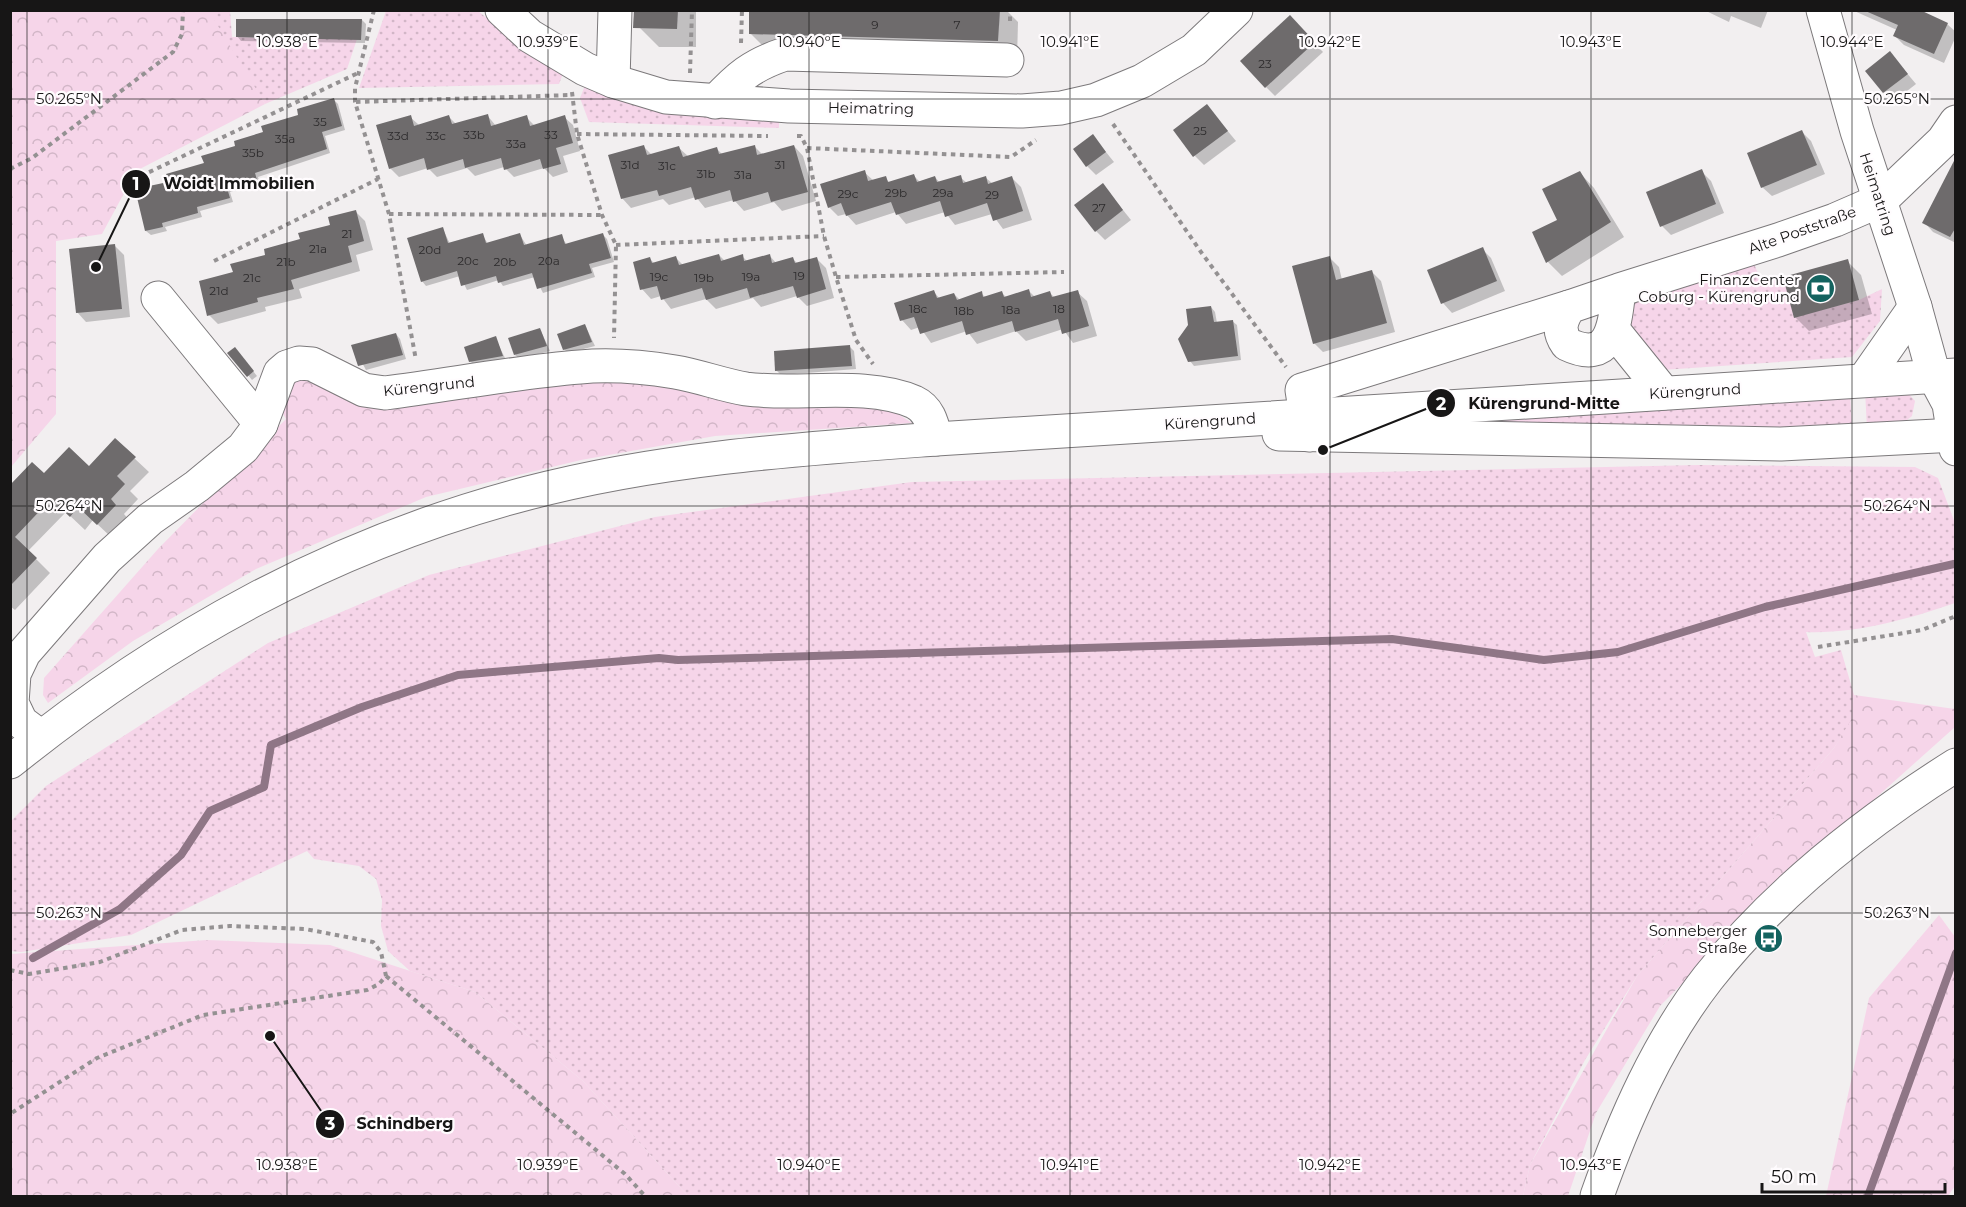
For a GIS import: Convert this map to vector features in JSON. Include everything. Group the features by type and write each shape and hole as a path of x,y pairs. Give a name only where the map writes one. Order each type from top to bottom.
{"street":[{"name":"Heimatring","path":"502,10 530,36 585,69 613,81 666,97 789,106 1022,111 1061,108 1096,100 1142,81 1194,50 1236,10"},
{"path":"613,81 615,10"},
{"name":"Heimatring","path":"1823,10 1857,131 1915,307 1945,375 1936,407 1955,440"},
{"path":"715,102 740,75 762,62 785,54 1007,60"},
{"name":"Alte Poststraße","path":"1306,413 1569,307 1797,233 1881,200 1942,141 1956,122"},
{"path":"1569,307 1561,319 1562,336 1567,344 1592,349 1609,340 1614,331 1619,290"},
{"path":"159,298 261,424"},
{"path":"1864,380 1915,307"},
{"path":"1614,331 1664,393"},
{"name":"Kürengrund","path":"41,737 21,722 12,703 14,674 24,653 107,558 150,519 197,486 243,448 261,424 277,376 286,367 299,363 321,367 364,390 385,393 579,367 614,366 676,372 746,389 794,392 837,389 897,396 915,402 928,412 936,439"},
{"name":"Kürengrund","path":"10,762 109,687 215,619 327,563 456,513 531,492 654,467 777,451 936,439 1112,429 1306,413 1945,375"},
{"name":"Kürengrund","path":"1306,413 1781,444 1955,440"},
{"path":"1597,1197 1631,1108 1683,1014 1708,978 1774,904 1813,869 1871,822 1956,765"}],"path":[{"path":"10,169 32,159 172,52 182,34 183,10"},
{"path":"374,10 358,73 355,102 389,214 422,389"},
{"path":"692,10 692,43"},
{"path":"1010,10 1010,21"},
{"path":"141,176 358,73"},
{"path":"355,102 571,95 577,134 602,215 616,245 614,366"},
{"path":"1096,100 1201,252 1306,413"},
{"path":"789,106 785,136 801,136 807,148 824,236 856,340 897,396"},
{"path":"577,134 774,136"},
{"path":"807,148 1011,157 1039,138"},
{"path":"214,261 378,179"},
{"path":"389,214 602,215"},
{"path":"616,245 824,236"},
{"path":"836,277 1064,272"},
{"path":"1818,647 1922,630 1956,616"},
{"path":"10,970 29,974 100,962 182,930 230,926 305,929 373,942 381,952 386,976 625,1174 645,1197"},
{"path":"10,1114 98,1058 202,1015 367,990 379,984 386,976"}],"green space":[{"path":"11,10 209,11 265,104 136,171 102,234 56,241 56,414 11,467"},
{"path":"206,11 230,11 232,37 357,39 347,69 265,104"},
{"path":"386,11 478,11 530,54 565,68 559,84 359,88"},
{"path":"588,78 779,118 779,128 589,122 580,98"},
{"path":"1752,259 1760,278 1783,277 1794,317 1859,300 1882,289 1880,321 1852,357 1662,370 1623,321 1635,293"},
{"path":"297,375 334,382 606,378 859,402 898,414 912,423 715,436 581,460 426,497 256,569 133,641 48,703 43,695 44,678 158,549 286,419 278,405"},
{"path":"1865,390 1907,392 1915,401 1912,416 1902,424 1867,429"},
{"path":"1850,393 1852,428 1807,431 1391,420"},
{"path":"1699,465 1915,467 1938,478 1955,523 1955,603 1919,615 1863,628 1806,632 1815,657 1841,650 1854,695 1852,720 1834,748 1637,976 1585,1060 1530,1165 1523,1196 688,1196 583,1081 475,992 410,971 388,951 381,926 382,900 376,879 359,866 314,859 307,851 131,935 21,952 11,951 10,822 46,786 268,643 429,575 655,517 912,482"},
{"path":"1854,695 1955,709 1955,727 1793,872 1660,1006 1596,1113 1568,1196 1523,1196 1530,1165 1637,976 1834,748 1851,720"},
{"path":"1939,915 1955,937 1955,1186 1948,1196 1826,1196 1869,998"},
{"path":"207,940 330,945 475,992 583,1081 688,1196 11,1196 11,954"}],"building":[{"path":"634,10 678,10 677,29 633,28"},
{"path":"749,10 1000,10 998,41 749,34"},
{"path":"1863,10 1920,10 1948,23 1934,54 1893,36 1898,25"},
{"path":"1290,15 1315,42 1265,88 1240,61"},
{"path":"236,19 362,19 361,40 236,37"},
{"path":"1890,51 1908,74 1883,93 1865,71"},
{"path":"334,98 342,126 322,132 327,149 255,173 257,180 227,188 230,198 197,207 198,213 162,223 163,227 145,231 135,189 168,182 166,174 204,163 201,156 235,146 234,141 263,132 261,126 298,115 297,109"},
{"path":"1207,104 1228,131 1193,157 1173,130"},
{"path":"488,114 491,126 527,115 530,126 565,115 573,143 556,148 561,164 543,169 540,159 504,170 501,158 465,168 463,159 427,170 424,158 389,169 376,125 411,115 414,126 449,115 452,124"},
{"path":"1802,130 1817,165 1761,188 1747,153"},
{"path":"1093,134 1106,152 1086,167 1073,149"},
{"path":"644,145 647,155 679,146 683,157 717,147 719,154 755,145 757,155 794,145 808,192 771,202 768,192 733,202 730,190 695,200 691,187 659,196 657,190 621,199 608,155"},
{"path":"1956,157 1956,227 1950,237 1922,223"},
{"path":"1702,169 1716,204 1660,227 1646,192"},
{"path":"865,170 868,181 886,176 888,182 914,174 917,182 935,176 937,182 961,175 963,183 986,176 988,184 1012,176 1023,211 993,221 987,203 945,217 940,201 896,215 891,202 846,216 841,203 828,208 820,184"},
{"path":"1580,171 1611,222 1546,263 1532,232 1557,220 1542,189"},
{"path":"1103,183 1123,210 1095,232 1074,205"},
{"path":"356,210 364,241 348,246 352,262 291,280 294,289 257,298 258,302 207,316 199,281 233,272 230,264 265,255 264,249 300,239 298,233 330,225 328,217"},
{"path":"443,227 448,243 483,233 486,243 520,233 524,245 562,234 565,244 603,233 611,258 589,264 592,273 537,289 532,273 498,283 496,276 461,286 457,271 421,282 407,238"},
{"path":"115,244 122,309 76,313 69,249"},
{"path":"1483,247 1497,281 1441,304 1427,270"},
{"path":"719,254 721,261 743,254 744,261 770,254 772,263 793,257 795,263 817,257 826,289 797,298 793,286 750,298 747,288 706,300 702,288 661,300 657,286 640,290 633,262 650,257 652,263 676,256 679,265"},
{"path":"1330,256 1336,280 1372,270 1387,323 1313,344 1292,266"},
{"name":"FinanzCenter Coburg - Kürengrund","path":"1848,259 1859,300 1794,318 1783,277"},
{"path":"1029,289 1031,297 1050,291 1052,297 1078,290 1089,326 1062,334 1058,319 1015,332 1012,321 966,335 962,321 920,334 914,317 900,321 894,303 934,290 937,298 954,293 957,300 982,291 983,297 1002,291 1004,297"},
{"path":"1211,306 1214,322 1233,320 1238,356 1188,362 1178,339 1188,325 1186,309"},
{"path":"585,324 592,342 563,350 557,334"},
{"path":"540,328 547,346 514,355 508,338"},
{"path":"396,333 403,355 358,366 351,345"},
{"path":"496,336 503,356 469,362 464,347"},
{"path":"850,345 852,366 775,371 774,351"},
{"path":"235,347 254,371 247,377 227,353"},
{"path":"115,438 136,457 117,476 125,484 111,499 116,505 97,525 78,507 70,517 51,499 15,537 37,558 10,586 10,485 32,462 44,473 69,447 89,466"}],"waterway":[{"path":"33,958 120,909 181,855 210,811 264,787 271,745 362,707 458,675 659,658 678,660 1392,639 1544,660 1618,652 1765,607 1954,564"},
{"path":"1868,1196 1956,953"}],"place":[{"name":"Woidt Immobilien","path":"96,267"},
{"name":"FinanzCenter Coburg - Kürengrund","path":"1821,288"},
{"name":"Kürengrund-Mitte","path":"1323,450"},
{"name":"Sonneberger Straße","path":"1768,939"},
{"name":"Schindberg","path":"270,1036"}]}
